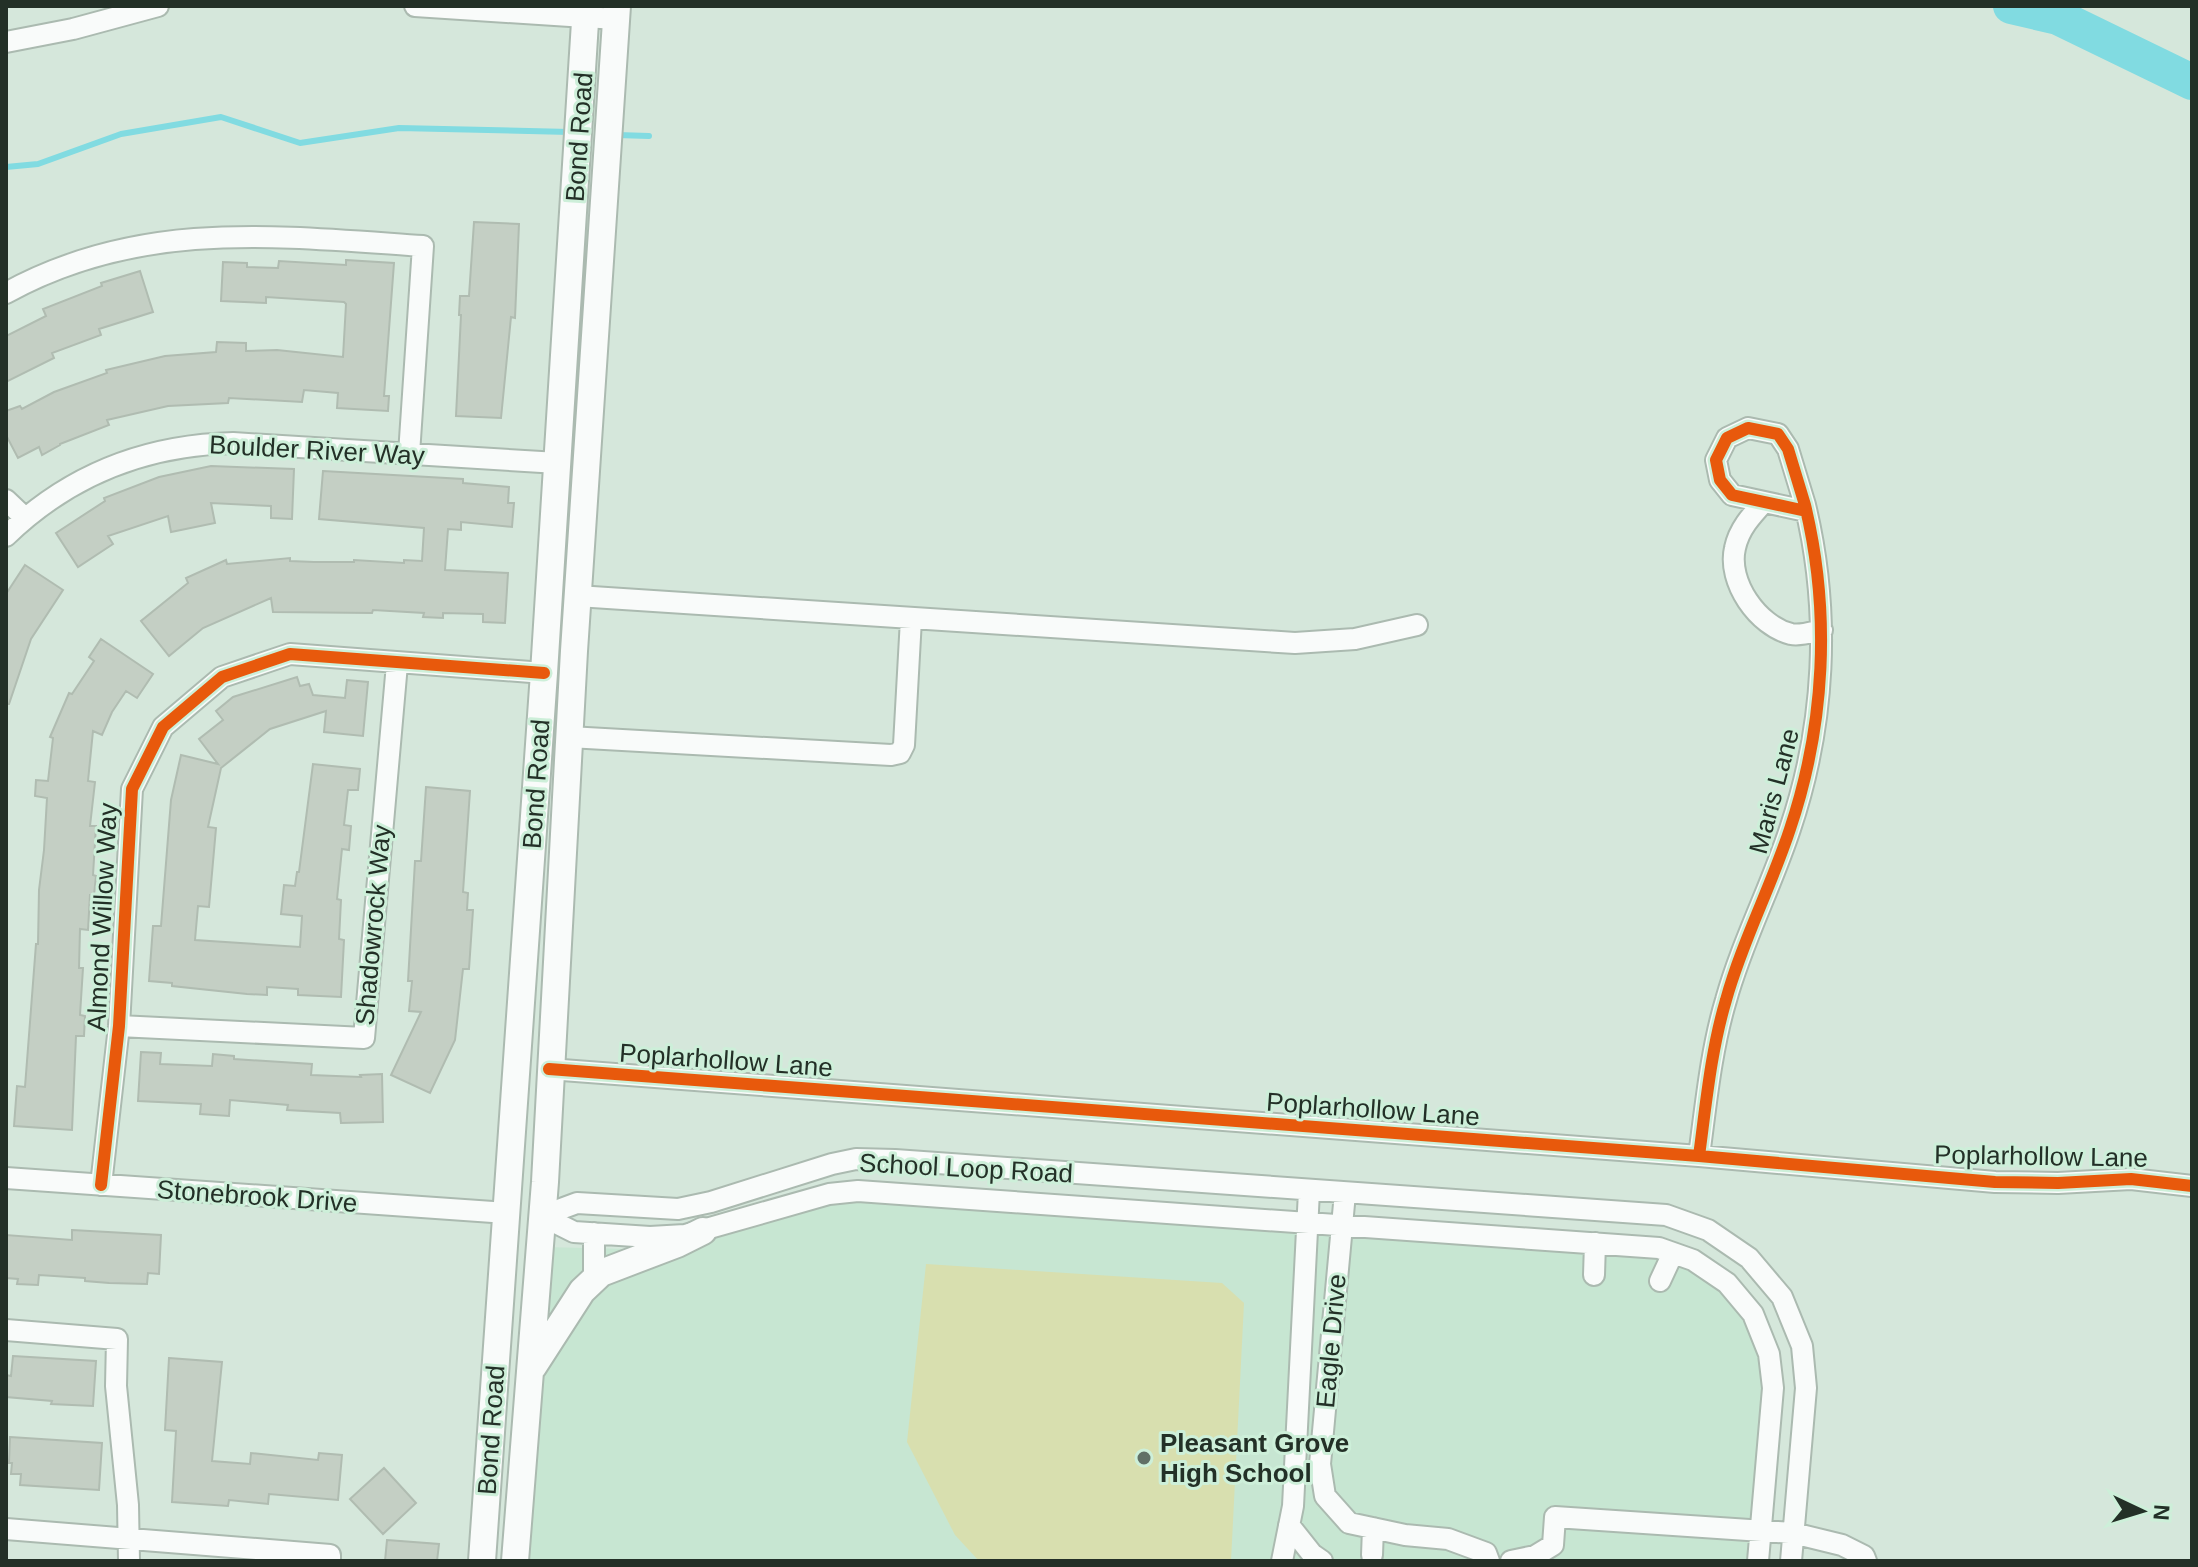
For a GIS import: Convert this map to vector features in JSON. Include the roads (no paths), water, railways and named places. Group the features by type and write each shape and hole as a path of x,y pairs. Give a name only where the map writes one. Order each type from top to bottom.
{"main road":[{"name":"Bond Road","path":"482,1561 544,673 586,11"},
{"name":"Bond Road","path":"515,1561 542,1216 577,596 617,12"},
{"path":"558,463 571,483 563,629 574,651"},
{"path":"507,1213 542,1216"},
{"path":"529,1374 558,1324 582,1291 601,1273 703,1231"}],"street":[{"path":"6,42 73,29 118,10 158,6"},
{"path":"415,6 617,12"},
{"path":"6,293 66,267 111,253 204,237 258,235 423,246 409,454"},
{"name":"Maris Lane","path":"1699,1156 1713,1056 1725,1002 1790,828 1807,771 1820,683 1822,630 1816,564 1806,511 1788,449 1778,434 1748,428 1727,438 1716,460 1720,480 1732,495 1764,502"},
{"name":"Boulder River Way","path":"6,536 57,494 120,462 156,451 199,444 233,443 558,463"},
{"path":"6,500 25,518"},
{"path":"1806,511 1764,502 1740,531 1733,558 1744,597 1766,622 1793,635 1822,630"},
{"path":"577,596 1295,643 1355,639 1417,625"},
{"path":"569,737 891,755 900,753 904,745 911,619"},
{"name":"Almond Willow Way","path":"101,1185 119,1026 132,789 163,727 222,677 290,654 544,673"},
{"name":"Shadowrock Way","path":"119,1026 364,1038 397,664"},
{"name":"Poplarhollow Lane","path":"549,1069 1699,1156 1995,1182 2131,1179 2192,1186"},
{"name":"School Loop Road","path":"542,1216 577,1203 678,1209 856,1159 1666,1215 1708,1230 1749,1258 1782,1297 1802,1346 1806,1388 1791,1561"},
{"name":"Stonebrook Drive","path":"6,1178 507,1213"},
{"name":"School Loop Road","path":"542,1216 574,1232 650,1237 703,1231 829,1194 858,1191 1659,1248 1693,1260 1727,1283 1753,1314 1769,1354 1773,1388 1758,1561"},
{"name":"Eagle Drive","path":"1282,1561 1293,1506 1309,1191"},
{"name":"Eagle Drive","path":"1345,1193 1320,1464 1325,1496 1349,1523 1448,1539 1486,1553 1489,1561"},
{"path":"594,1233 594,1280"},
{"path":"1594,1275 1595,1243"},
{"path":"1660,1281 1673,1253"},
{"path":"6,1330 117,1339 117,1402 130,1539 129,1561"},
{"path":"1511,1561 1548,1556 1553,1545 1555,1517 1793,1533 1842,1545 1864,1556 1866,1561"},
{"path":"1289,1525 1312,1554 1322,1561"},
{"path":"1372,1555 1373,1528"},
{"path":"6,1529 330,1555 330,1561"}],"waterway":[{"path":"2011,6 2058,17 2192,82"},
{"path":"6,167 38,164 121,134 221,117 300,143 399,128 570,132"},
{"path":"617,135 649,136"}],"place":[{"name":"Pleasant Grove High School","path":"1144,1458"}]}
